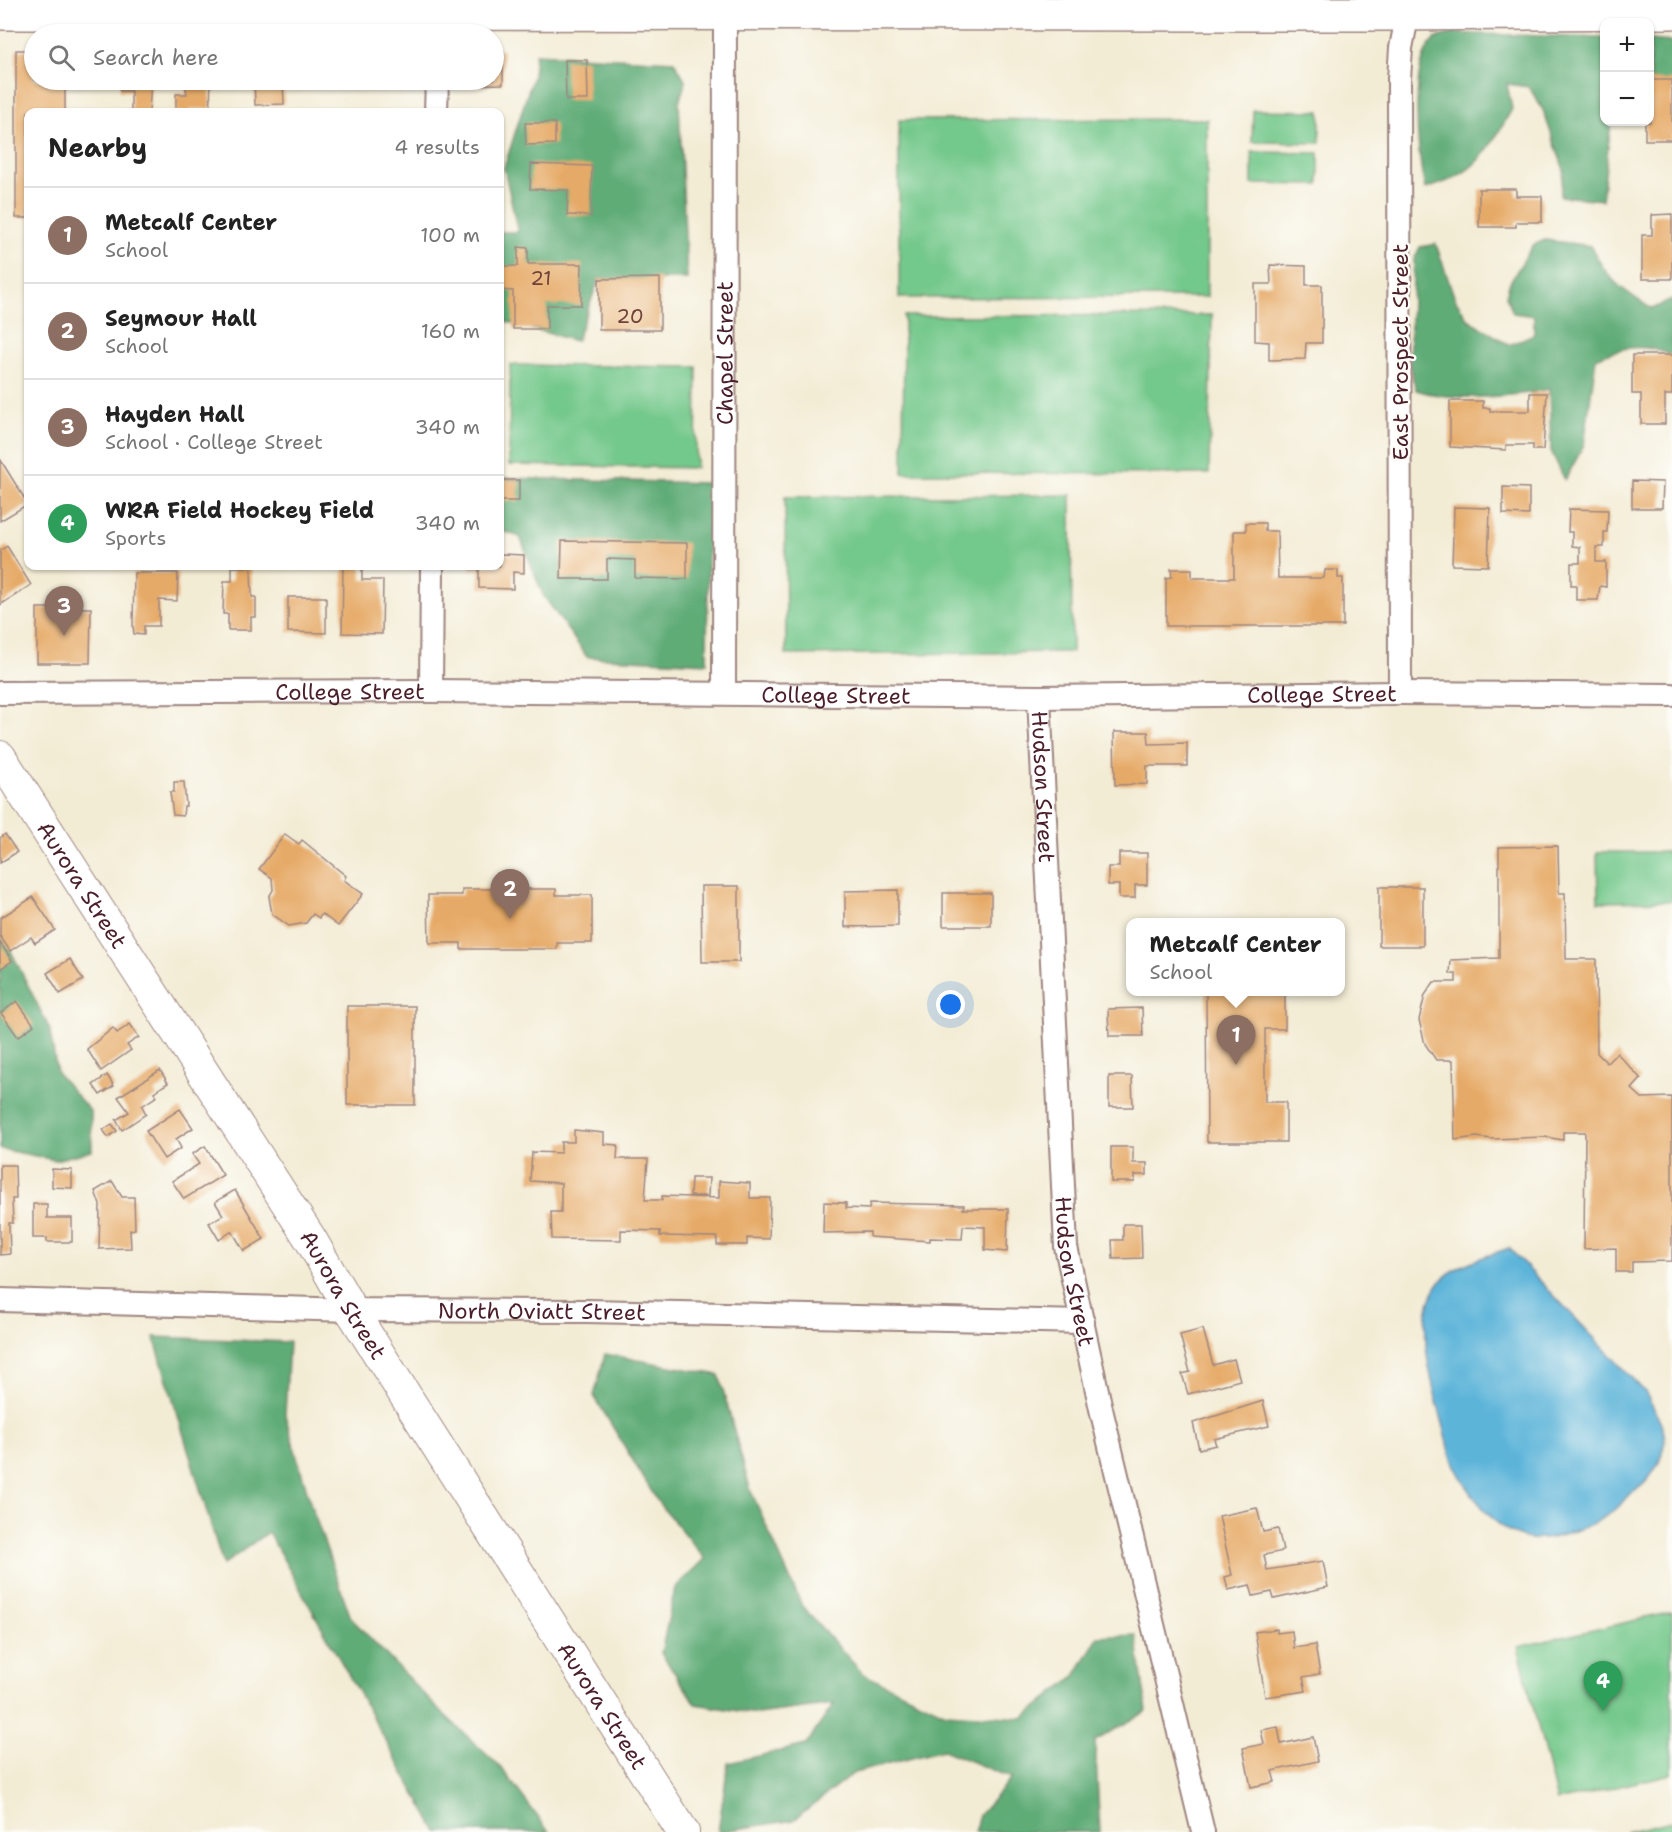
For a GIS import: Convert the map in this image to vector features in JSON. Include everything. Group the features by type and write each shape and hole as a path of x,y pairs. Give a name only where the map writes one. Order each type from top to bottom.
{"main road":[{"path":"15,9 438,24 725,12 1408,6 1672,12"}],"street":[{"name":"East Prospect Street","path":"1400,693 1399,79 1401,48 1408,6"},
{"name":"Chapel Street","path":"724,693 725,12"},
{"path":"436,108 437,90"},
{"path":"431,690 432,570"},
{"name":"College Street","path":"0,693 431,690 1039,697 1400,693 1672,695"},
{"name":"Hudson Street","path":"1039,697 1066,1247 1101,1409 1203,1832"},
{"name":"Aurora Street","path":"0,757 311,1240 351,1310 683,1832"},
{"name":"North Oviatt Street","path":"0,1300 351,1310 587,1311 1083,1322"}],"green space":[{"path":"1454,33 1600,38 1600,126 1611,126 1602,200 1560,196 1564,170 1543,110 1529,87 1507,84 1512,109 1487,150 1457,177 1425,189 1418,135 1418,90 1425,53 1433,41"},
{"path":"1654,40 1672,42 1672,92 1654,81"},
{"path":"535,54 674,61 686,81 679,102 687,279 599,279 576,341 504,321 504,232 518,232 504,168 533,76"},
{"path":"1253,110 1320,111 1320,143 1252,142"},
{"path":"1207,119 1207,297 899,298 899,120"},
{"path":"1252,152 1319,153 1319,185 1252,184"},
{"path":"1545,240 1591,246 1609,276 1632,296 1652,309 1672,300 1672,356 1653,349 1634,348 1615,351 1596,358 1584,445 1565,480 1551,451 1549,389 1482,397 1431,394 1416,390 1409,364 1414,260 1420,247 1436,244 1455,299 1468,319 1509,345 1534,334 1534,316 1513,313 1506,296 1510,282 1533,245"},
{"path":"1212,315 1209,474 903,473 904,316"},
{"path":"510,365 697,367 696,468 509,465"},
{"path":"504,478 709,483 707,663 587,657 543,595 520,537 504,531"},
{"path":"1071,495 1072,652 786,655 785,497"},
{"path":"1597,852 1672,852 1672,901 1598,902"},
{"path":"0,929 50,1030 57,1073 91,1112 92,1151 55,1160 0,1149"},
{"path":"154,1337 289,1342 285,1415 311,1505 351,1618 433,1704 502,1769 549,1832 437,1832 268,1532 223,1565"},
{"path":"605,1354 719,1375 750,1489 802,1606 863,1674 946,1713 1023,1718 1075,1676 1098,1637 1136,1635 1147,1711 1095,1741 1100,1832 974,1832 979,1815 1012,1778 943,1750 854,1773 794,1820 718,1832 728,1763 806,1745 834,1704 757,1714 696,1704 661,1653 675,1588 705,1559 658,1502 594,1396"},
{"path":"1672,1612 1672,1774 1557,1801 1518,1647"},
{"path":"1672,1821 1672,1832 1625,1832"}],"water":[{"path":"1509,1248 1645,1392 1658,1416 1665,1442 1655,1470 1616,1509 1575,1531 1551,1538 1531,1539 1507,1530 1496,1522 1476,1500 1453,1462 1428,1362 1426,1327 1428,1309 1438,1284 1465,1264"}],"building":[{"path":"16,50 24,50 24,90 65,90 65,108 24,108 24,218 16,218"},
{"path":"565,60 587,60 588,100 566,100"},
{"path":"1654,80 1672,80 1672,140 1645,140 1645,126 1654,126"},
{"path":"150,90 149,108 131,108 131,91 120,91"},
{"path":"186,90 211,90 210,108 176,108 176,94 187,94"},
{"path":"254,90 283,90 284,104 255,105"},
{"path":"525,123 555,123 555,144 526,145"},
{"path":"531,164 592,166 591,216 567,215 568,190 530,189"},
{"path":"1479,189 1516,189 1516,196 1542,196 1542,222 1516,222 1516,227 1479,227"},
{"path":"1672,214 1672,279 1642,279 1642,235 1652,235 1652,215"},
{"path":"518,247 528,248 528,264 582,264 581,305 547,305 547,329 513,329 513,291 504,290 504,266 518,266"},
{"path":"1270,265 1306,266 1306,285 1322,285 1322,343 1306,343 1305,359 1269,360 1269,342 1255,341 1255,284 1271,284"},
{"path":"660,278 660,330 599,330 599,279"},
{"path":"1632,355 1672,355 1672,395 1665,395 1665,424 1641,424 1641,394 1632,394"},
{"path":"1530,393 1547,393 1543,450 1533,450 1533,445 1506,445 1506,450 1450,447 1450,401 1483,401 1483,408 1490,408 1490,411 1530,411"},
{"path":"0,459 24,498 24,506 0,521"},
{"path":"504,480 519,480 519,501 504,501"},
{"path":"1632,481 1663,482 1662,508 1632,508"},
{"path":"1503,487 1529,488 1529,515 1503,514"},
{"path":"1454,507 1490,508 1488,566 1452,565"},
{"path":"1569,509 1608,510 1604,547 1596,547 1596,562 1606,562 1606,587 1600,586 1598,600 1576,600 1576,585 1571,585 1571,563 1580,563 1580,547 1572,546 1572,532 1568,532"},
{"path":"1246,523 1265,523 1265,531 1277,531 1278,578 1324,578 1325,570 1338,570 1338,578 1343,578 1343,626 1166,626 1166,578 1172,577 1171,569 1192,569 1192,578 1234,578 1234,531 1246,531"},
{"path":"562,541 687,543 687,579 635,578 635,560 607,559 607,579 561,579"},
{"path":"7,546 31,585 0,605 0,551"},
{"path":"504,554 524,555 524,573 513,572 513,589 479,588 479,570 504,570"},
{"path":"232,570 251,570 252,597 256,597 256,617 251,617 251,630 228,630 228,614 223,614 224,581 232,581"},
{"path":"343,570 362,570 362,580 383,580 382,634 342,633"},
{"path":"134,573 178,573 177,601 159,600 159,626 144,626 144,635 134,634"},
{"path":"288,597 326,597 326,633 288,632"},
{"path":"37,608 91,608 90,663 37,663"},
{"path":"1114,732 1148,732 1149,744 1187,743 1187,766 1147,766 1147,784 1115,785"},
{"path":"174,782 184,782 186,806 184,806 183,816 173,815 170,792 174,792"},
{"path":"5,834 17,852 0,863 0,838"},
{"path":"285,834 299,844 302,840 346,876 344,880 363,894 338,926 322,914 319,918 313,914 306,923 289,926 272,914 269,897 273,890 272,878 259,869"},
{"path":"1558,846 1559,893 1565,893 1566,959 1596,959 1597,1053 1607,1063 1617,1053 1641,1079 1632,1089 1642,1098 1672,1097 1672,1261 1632,1262 1632,1272 1616,1272 1616,1248 1584,1249 1585,1132 1563,1132 1563,1140 1545,1137 1492,1139 1476,1137 1455,1140 1453,1060 1436,1060 1425,1044 1419,1020 1425,995 1434,982 1456,982 1456,974 1450,974 1451,960 1499,958 1499,847"},
{"path":"1119,853 1147,853 1147,885 1135,885 1135,898 1119,898 1119,885 1108,885 1108,867 1119,867"},
{"path":"701,886 739,886 739,962 702,962"},
{"path":"1379,887 1423,887 1423,946 1379,946"},
{"path":"462,889 556,889 556,895 592,895 592,943 557,943 557,949 461,949 461,943 429,943 428,895 462,895"},
{"path":"898,890 898,926 845,927 845,891"},
{"path":"943,893 991,893 991,926 943,926"},
{"path":"33,897 55,930 35,943 31,937 10,951 0,936 0,918"},
{"path":"0,942 12,961 0,969"},
{"path":"70,959 83,980 60,994 47,973"},
{"path":"1206,996 1285,996 1285,1029 1265,1029 1265,1102 1286,1102 1286,1142 1207,1142"},
{"path":"17,1001 34,1025 18,1037 1,1013"},
{"path":"347,1006 415,1006 415,1105 347,1105"},
{"path":"1142,1008 1143,1036 1109,1036 1108,1009"},
{"path":"130,1024 139,1037 127,1045 131,1050 101,1071 87,1049 113,1028 117,1033"},
{"path":"160,1070 168,1083 154,1092 157,1096 142,1106 146,1114 122,1130 116,1120 129,1112 118,1097"},
{"path":"107,1075 114,1086 100,1095 93,1085"},
{"path":"1109,1076 1132,1076 1133,1107 1109,1107"},
{"path":"180,1109 193,1128 176,1139 181,1148 164,1159 146,1131"},
{"path":"112,1124 117,1131 108,1137 103,1130"},
{"path":"574,1130 604,1133 604,1144 618,1145 617,1159 648,1159 645,1200 662,1200 662,1196 719,1198 719,1181 750,1183 750,1198 770,1198 769,1239 747,1238 747,1245 717,1245 717,1237 660,1236 660,1231 621,1230 621,1240 552,1239 551,1212 561,1212 561,1183 530,1181 532,1152 561,1153 561,1142 574,1142"},
{"path":"205,1146 223,1175 184,1199 172,1181 199,1164 192,1154"},
{"path":"1111,1147 1133,1147 1133,1163 1147,1163 1147,1175 1135,1175 1135,1182 1111,1182"},
{"path":"0,1165 15,1165 16,1199 12,1199 13,1223 9,1223 10,1254 0,1255"},
{"path":"52,1169 72,1170 72,1188 52,1187"},
{"path":"691,1178 709,1178 708,1196 690,1196"},
{"path":"112,1181 122,1197 134,1197 135,1229 130,1230 131,1248 99,1249 100,1205 95,1191"},
{"path":"235,1190 264,1239 244,1251 232,1231 219,1240 209,1223 223,1215 215,1202"},
{"path":"824,1202 846,1203 846,1208 869,1209 870,1203 964,1205 963,1209 1008,1209 1007,1252 985,1250 985,1227 963,1226 962,1239 930,1238 930,1241 870,1237 870,1232 823,1233"},
{"path":"33,1204 47,1204 47,1218 72,1218 72,1242 47,1242 47,1238 33,1238"},
{"path":"1123,1224 1141,1224 1142,1258 1113,1259 1112,1240 1123,1240"},
{"path":"1203,1329 1213,1365 1234,1359 1240,1380 1188,1394 1182,1374 1190,1372 1180,1335"},
{"path":"1263,1401 1269,1426 1214,1439 1216,1445 1199,1449 1193,1423"},
{"path":"1257,1508 1263,1532 1278,1529 1283,1551 1264,1555 1267,1570 1323,1561 1328,1587 1274,1599 1272,1592 1253,1596 1250,1585 1228,1590 1225,1577 1232,1575 1219,1516"},
{"path":"1277,1629 1277,1633 1292,1631 1294,1648 1315,1645 1320,1674 1303,1677 1306,1691 1265,1697 1255,1632"},
{"path":"1278,1727 1281,1744 1313,1737 1318,1761 1272,1771 1275,1782 1251,1787 1243,1748 1264,1744 1261,1730"}],"place":[{"name":"Hayden Hall","path":"64,636"},
{"name":"Seymour Hall","path":"510,919"},
{"name":"Metcalf Center","path":"1236,1065"},
{"name":"WRA Field Hockey Field","path":"1603,1711"}]}
